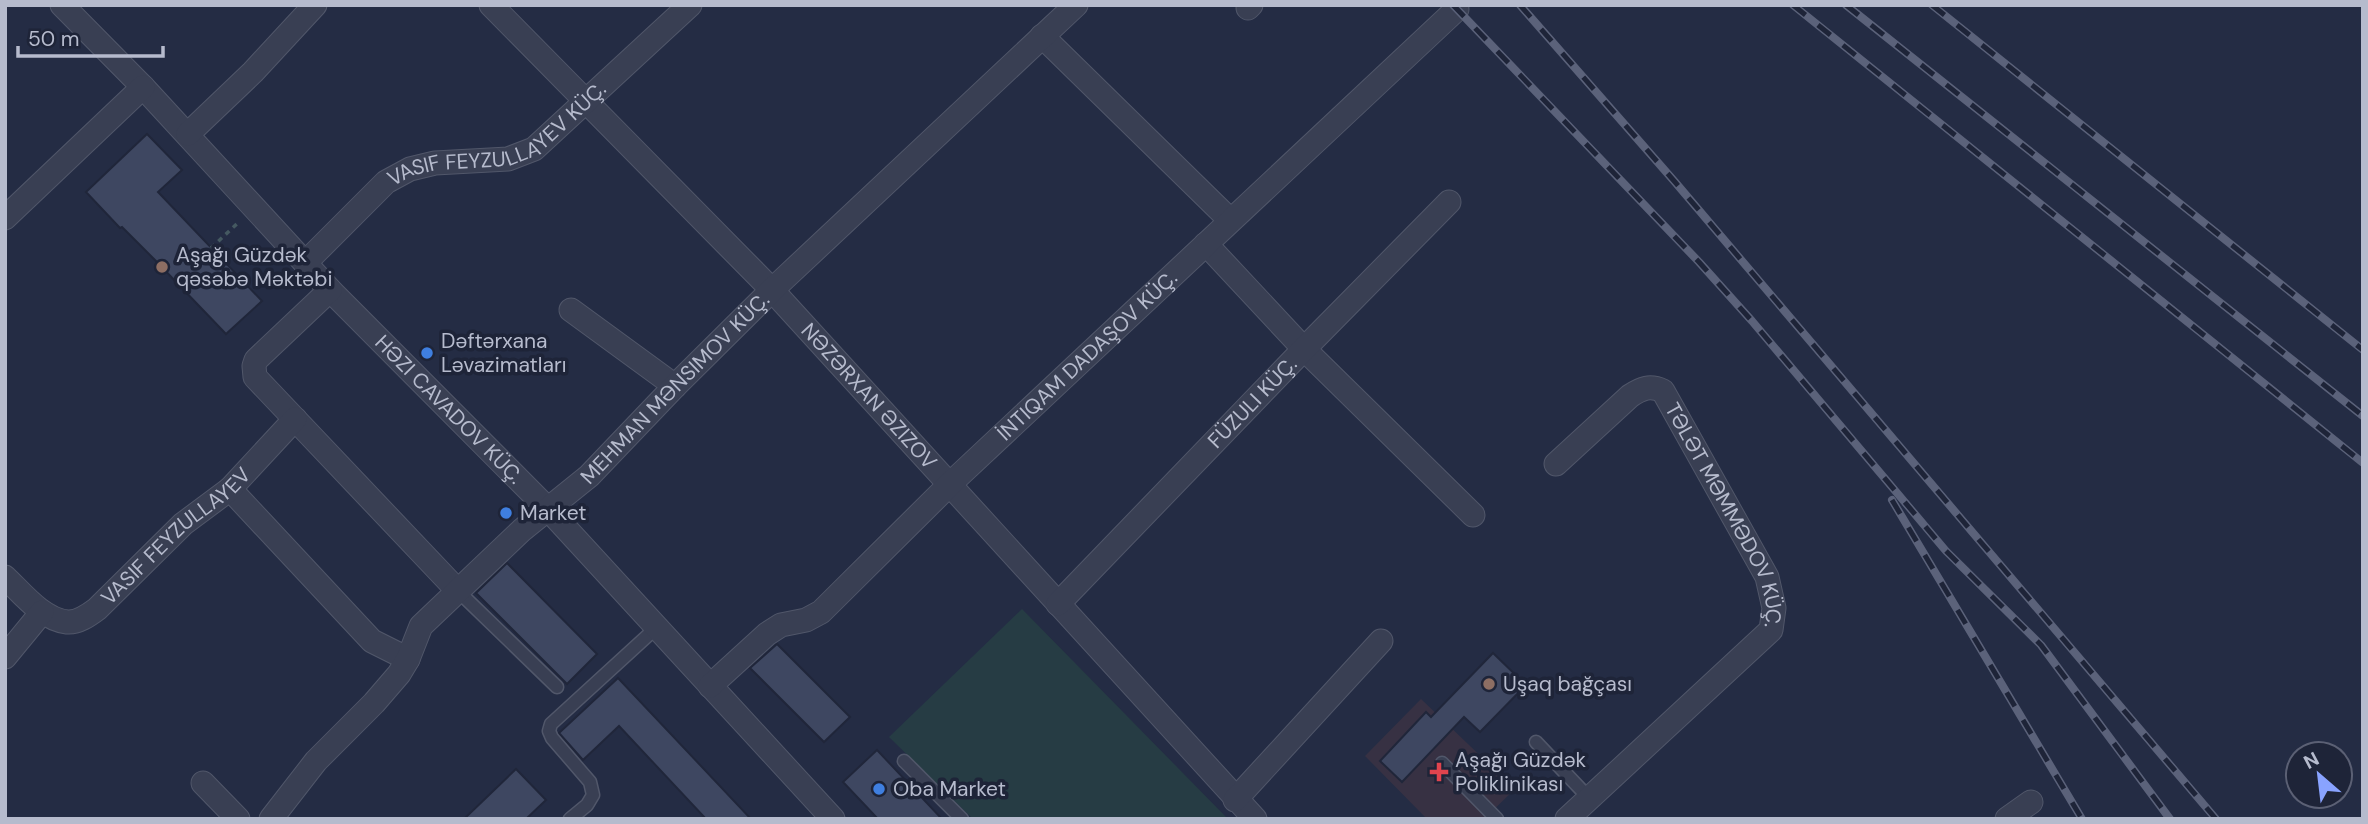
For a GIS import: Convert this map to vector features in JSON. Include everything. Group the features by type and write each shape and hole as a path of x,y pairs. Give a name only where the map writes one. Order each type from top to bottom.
{"street":[{"name":"HƏZI CAVADOV KÜÇ.","path":"62,5 144,87 330,290 548,509 833,819"},
{"name":"NƏZƏRXAN ƏZIZOV","path":"491,5 772,290 1255,819"},
{"name":"VASIF FEYZULLAYEV KÜÇ.","path":"305,263 386,182 410,169 435,163 508,159 534,149 690,5"},
{"name":"MEHMAN MƏNSIMOV KÜÇ.","path":"271,819 316,761 399,674 421,626 522,530 589,476 772,290 1076,5"},
{"path":"188,134 253,72 310,7"},
{"name":"İNTIQAM DADAŞOV KÜÇ.","path":"710,687 767,634 781,625 806,620 821,612 950,484 1459,7"},
{"path":"1042,36 1230,220"},
{"path":"5,218 144,87"},
{"name":"FÜZULI KÜÇ.","path":"1058,604 1449,202"},
{"path":"1206,244 1304,349 1472,515"},
{"path":"330,290 256,360 255,377 458,591"},
{"path":"571,310 675,386"},
{"name":"TƏLƏT MƏMMƏDOV KÜÇ.","path":"1556,464 1641,388 1653,386 1663,391 1767,577 1774,608 1771,630 1567,819"},
{"name":"VASIF FEYZULLAYEV","path":"42,612 68,622 83,618 97,609 183,524 230,489 295,419"},
{"path":"230,489 372,641 408,659"},
{"path":"5,577 42,612 5,657"},
{"path":"1235,800 1381,641"},
{"path":"203,783 238,819"},
{"path":"2007,819 2031,802"}],"lane":[{"path":"458,591 557,687"},
{"path":"570,819 587,805 593,795 590,782 551,738 551,724 656,628"},
{"path":"1536,742 1588,798"},
{"path":"904,761 962,819"},
{"path":"1443,763 1497,819"}],"path":[{"path":"211,248 254,207"}],"shaded area":[{"path":"1022,609 1228,819 973,819 889,737"},
{"name":"Aşağı Güzdək Poliklinikası","path":"1421,699 1515,789 1484,819 1427,819 1365,756"}],"building":[{"path":"147,134 182,170 158,192 262,301 226,334 86,192"},
{"path":"507,563 597,654 567,684 476,593"},
{"path":"777,644 850,717 824,742 750,668"},
{"path":"1493,653 1526,685 1480,732 1464,717 1402,782 1380,761 1426,712 1431,717"},
{"path":"618,678 751,819 706,819 619,726 583,760 559,733"},
{"path":"877,750 942,819 878,819 843,782"},
{"path":"516,769 546,800 526,819 464,819"}],"railway":[{"path":"1453,5 1699,262 1946,551 2041,645 2170,819"},
{"path":"1520,5 1675,182 2216,819"},
{"path":"1793,5 2363,463"},
{"path":"1846,5 2363,416"},
{"path":"1932,5 2363,350"},
{"path":"1892,500 2082,819"}],"place":[{"name":"Aşağı Güzdək qəsəbə Məktəbi","path":"162,267"},
{"name":"Dəftərxana Ləvazimatları","path":"427,353"},
{"name":"Market","path":"506,513"},
{"name":"Uşaq bağçası","path":"1489,684"},
{"name":"Aşağı Güzdək Poliklinikası","path":"1439,772"},
{"name":"Oba Market","path":"879,789"}]}
